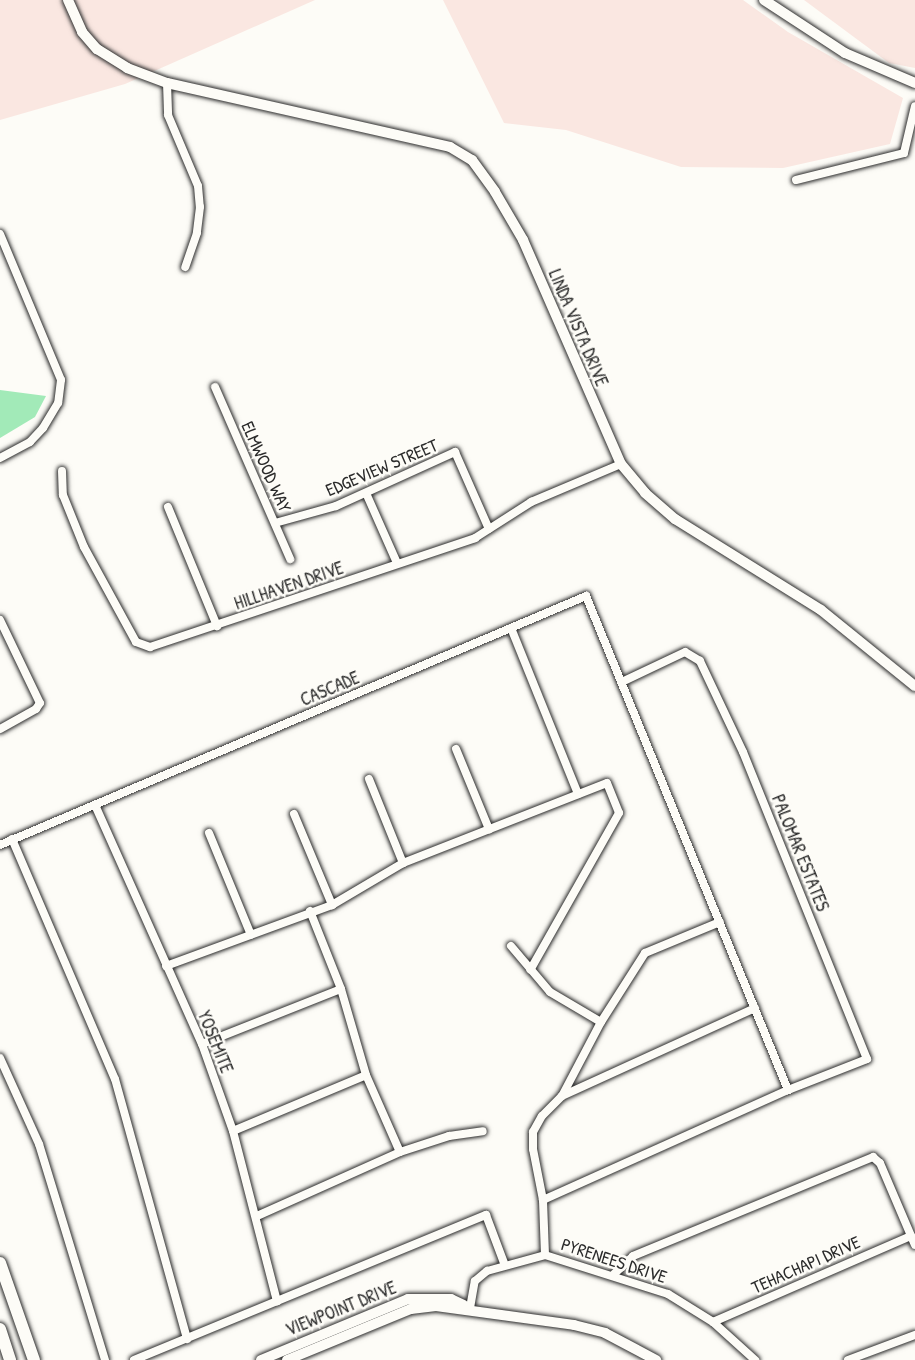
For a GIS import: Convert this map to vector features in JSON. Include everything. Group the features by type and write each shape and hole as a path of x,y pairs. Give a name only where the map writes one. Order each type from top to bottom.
{"main road":[{"path":"0,1263 34,1360"},
{"path":"0,1329 10,1360"}],"street":[{"name":"LINDA VISTA DRIVE","path":"68,0 82,32 97,49 116,63 167,83 450,147 472,160 523,240 621,464 656,505 821,610 915,686"},
{"path":"764,0 845,52 915,83"},
{"path":"167,83 168,115 198,186 200,207 197,233 185,267"},
{"path":"796,180 904,153 915,106"},
{"path":"0,234 61,380 58,403 43,428 30,442 0,458"},
{"name":"ELMWOOD WAY","path":"215,387 290,560"},
{"name":"EDGEVIEW STREET","path":"274,523 366,493 455,452 489,529"},
{"name":"HILLHAVEN DRIVE","path":"62,471 63,495 84,547 136,642 150,647 475,538 531,502 621,464"},
{"path":"366,493 397,563"},
{"path":"168,507 217,626"},
{"name":"CASCADE","path":"0,845 586,596 624,681"},
{"path":"0,620 40,702 36,709 0,729"},
{"path":"511,628 578,794"},
{"name":"PALOMAR ESTATES","path":"624,681 685,652 700,661 743,752 867,1059 788,1090"},
{"path":"543,1200 788,1090 624,681"},
{"path":"456,749 489,829"},
{"path":"369,779 403,863"},
{"path":"166,966 310,911 332,905 403,863 607,783 619,813 530,970"},
{"name":"YOSEMITE","path":"95,805 202,1044 233,1131 257,1216 277,1301"},
{"path":"294,814 332,905"},
{"path":"209,833 251,935"},
{"path":"12,839 115,1079 187,1338"},
{"path":"310,911 340,989 366,1074 400,1152"},
{"path":"545,1255 543,1200 533,1132 561,1096 601,1022 645,953 720,922"},
{"path":"511,946 550,992 601,1022"},
{"path":"202,1044 340,989"},
{"path":"561,1096 755,1008"},
{"path":"0,1058 39,1144 105,1360"},
{"path":"233,1131 366,1074"},
{"path":"257,1216 400,1152 449,1136 483,1131"},
{"path":"614,1274 633,1256 873,1157 880,1163 915,1245"},
{"path":"134,1360 486,1215 504,1263"},
{"name":"TEHACHAPI DRIVE","path":"713,1322 911,1236"},
{"name":"PYRENEES DRIVE","path":"470,1308 475,1281 487,1271 504,1263 545,1255 614,1274 668,1294 713,1322 755,1360"},
{"name":"VIEWPOINT DRIVE","path":"261,1360 408,1299 451,1299 470,1308"},
{"name":"VIEWPOINT DRIVE","path":"287,1360 411,1309 470,1308 604,1333 656,1360"},
{"path":"848,1360 915,1335"}],"shaded area":[{"path":"0,0 315,0 125,84 0,120"},
{"path":"443,0 743,0 788,32 903,98 890,144 783,168 681,167 566,130 504,123"},
{"path":"804,0 915,0 915,68 889,63"}],"green space":[{"path":"0,390 46,396 35,417 0,438"}]}
